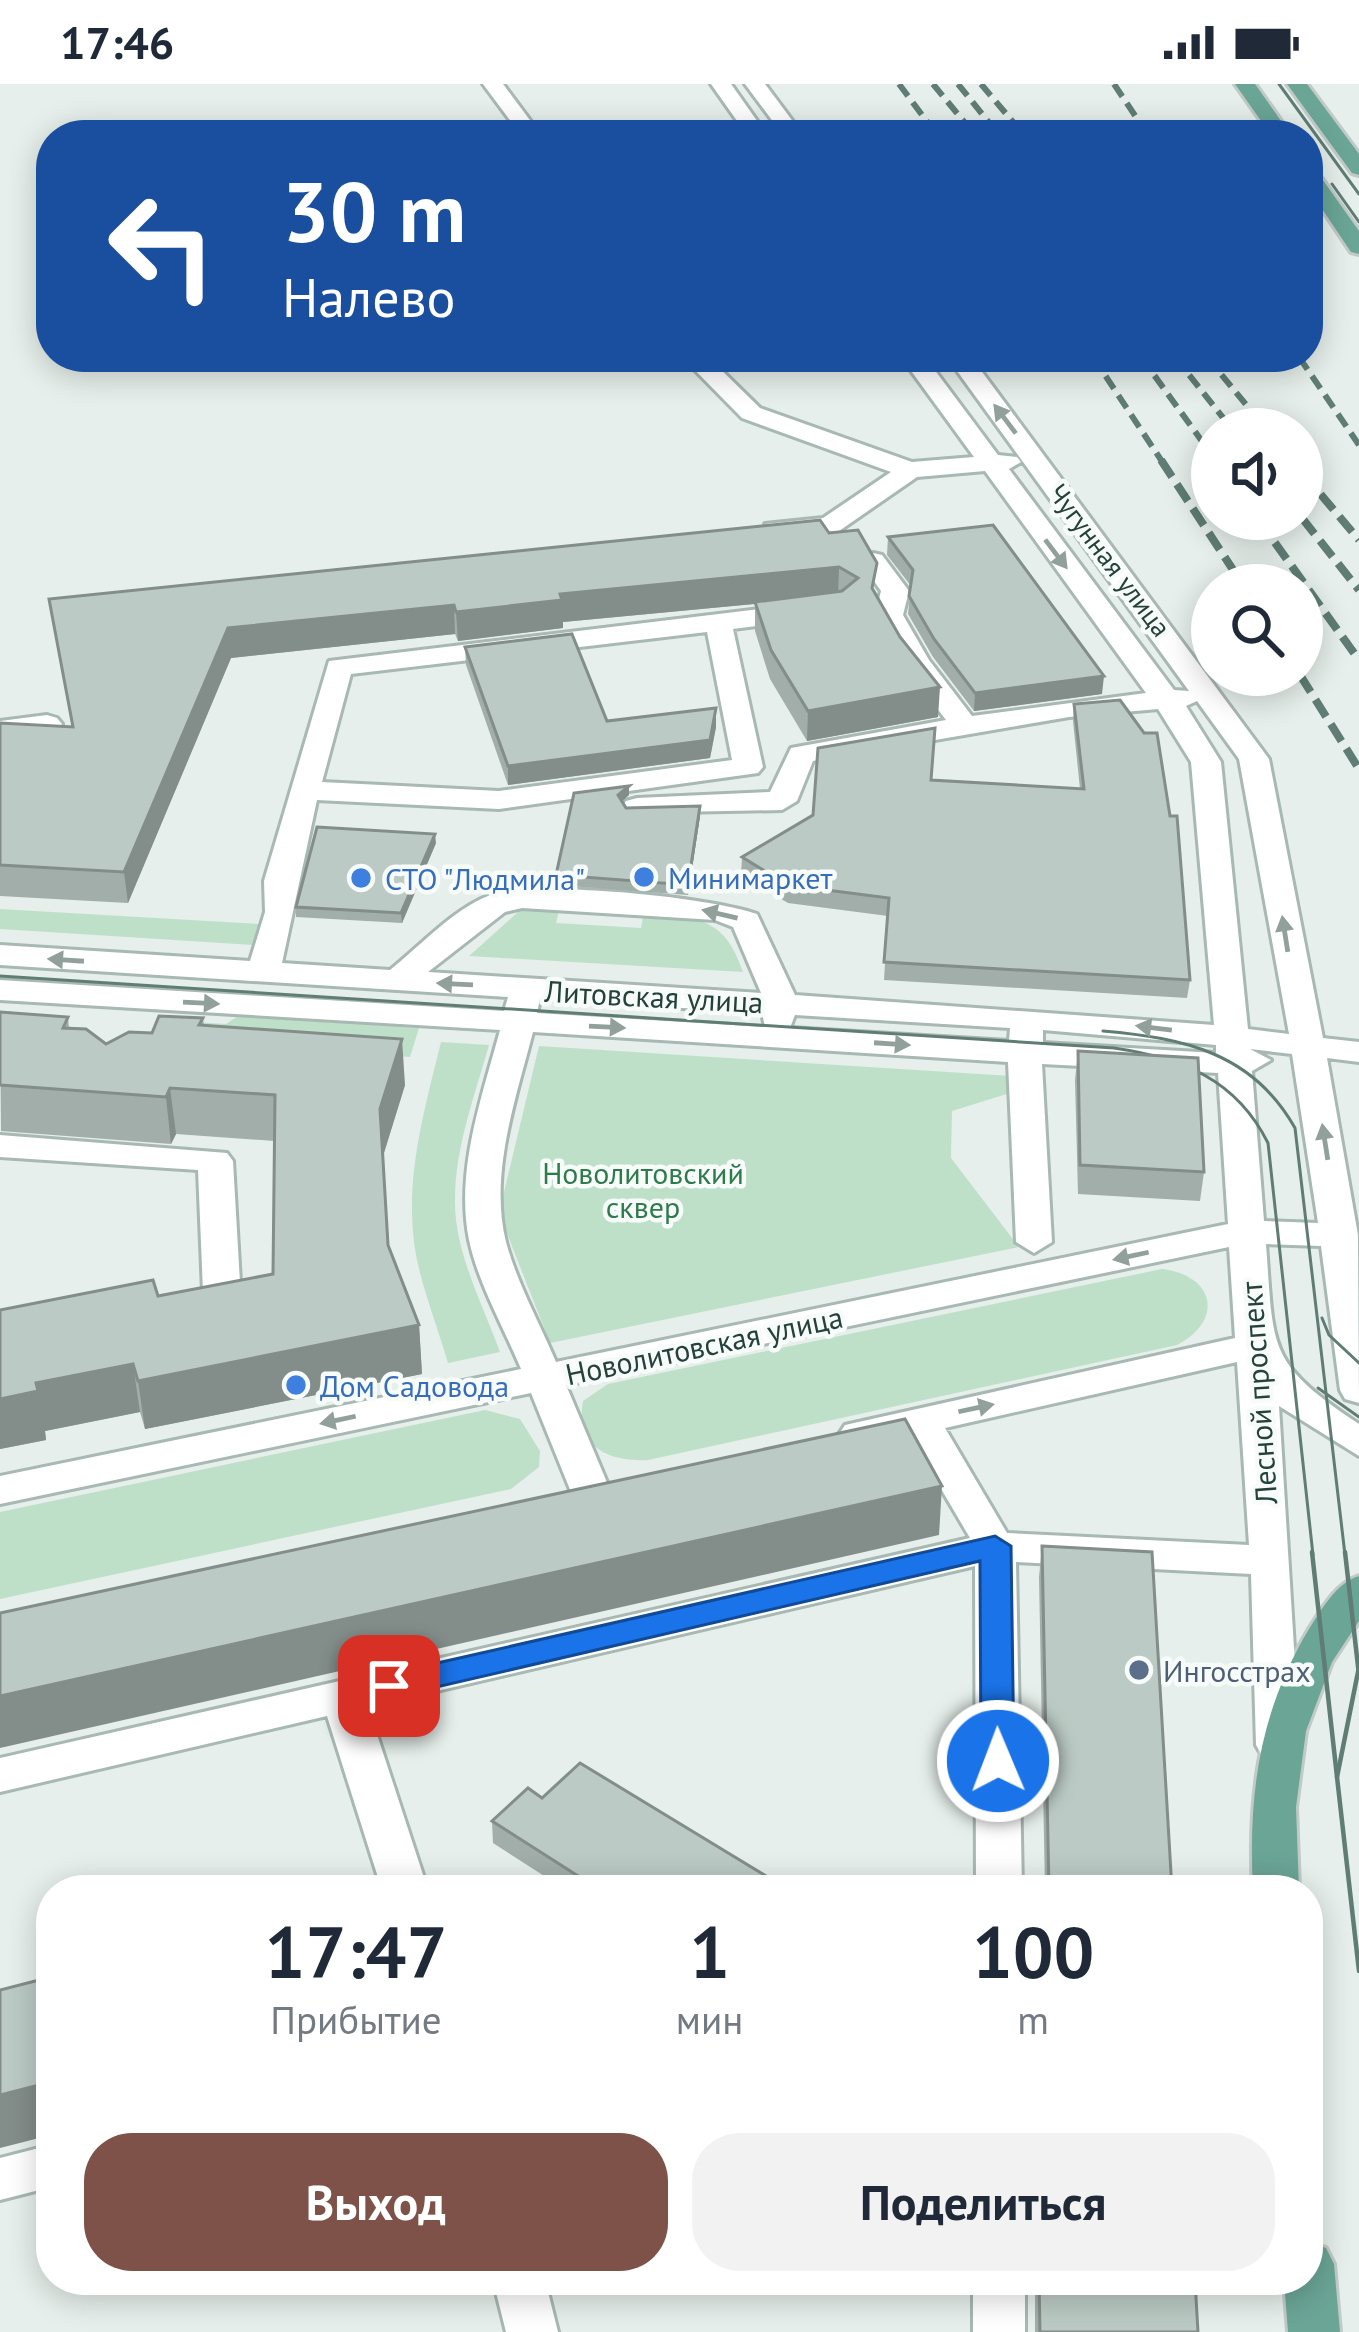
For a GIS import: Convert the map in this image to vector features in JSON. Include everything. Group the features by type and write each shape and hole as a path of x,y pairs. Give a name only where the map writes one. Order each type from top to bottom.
{"main road":[{"path":"1245,84 1270,120"},
{"path":"1297,84 1323,120"},
{"path":"1323,120 1359,170"},
{"path":"1323,195 1359,247"},
{"name":"Лесной проспект","path":"1275,1875 1272,1801 1278,1748 1294,1698 1321,1641 1359,1591"},
{"path":"1311,2295 1314,2332"}],"street":[{"path":"493,84 520,120"},
{"path":"721,84 746,120"},
{"path":"755,84 782,120"},
{"path":"709,372 751,413 910,470 1035,459"},
{"name":"Чугунная улица","path":"924,372 1196,740 1209,776 1231,1052"},
{"name":"Чугунная улица","path":"970,372 1191,668"},
{"path":"735,534 830,525 910,470"},
{"path":"872,561 895,591 889,615 916,663 966,727"},
{"path":"262,972 281,913 280,880 339,667 839,608"},
{"path":"305,790 500,800 748,767 724,638 716,622"},
{"path":"638,807 782,801 801,754 1069,708 1202,696"},
{"name":"Чугунная улица","path":"1212,696 1260,776 1307,1049"},
{"path":"0,730 46,724"},
{"path":"396,981 495,904 522,899 719,911 746,921 779,1020"},
{"name":"Литовская улица","path":"0,955 396,981 523,1005"},
{"path":"138,1015 159,966"},
{"name":"Литовская улица","path":"0,990 138,1015 523,1005 1231,1052 1359,1052"},
{"path":"523,1005 485,1153 480,1200 488,1243 591,1492"},
{"path":"1026,1036 1034,1242"},
{"path":"1307,1049 1340,1235 1359,1390"},
{"name":"Лесной проспект","path":"1231,1052 1271,1561 1278,1748"},
{"path":"0,1146 215,1161 222,1300 155,1313"},
{"name":"Новолитовская улица","path":"0,1490 1246,1232 1340,1235"},
{"path":"811,1444 1255,1346 1294,1399 1359,1443"},
{"path":"921,1420 995,1546 999,1875"},
{"path":"545,1502 635,1483"},
{"path":"0,1775 995,1546 1271,1561"},
{"path":"343,1697 400,1875"},
{"path":"0,2180 36,2170"},
{"path":"523,2295 532,2332"},
{"path":"999,2295 1000,2332"}],"green space":[{"path":"560,907 556,923 641,928 644,912 694,919 727,940 743,972 469,956 518,912"},
{"path":"0,909 260,924 253,945 0,929"},
{"path":"238,1016 419,1028 410,1057 152,1039 160,1020 226,1024"},
{"path":"441,1042 489,1045 462,1141 455,1200 464,1258 500,1352 448,1363 419,1269 412,1201 417,1147"},
{"name":"Новолитовский сквер","path":"539,1046 1011,1076 1010,1093 952,1111 951,1158 1019,1247 550,1343 499,1213"},
{"path":"1162,1269 1193,1280 1207,1300 1202,1323 1177,1345 648,1460 608,1454 584,1430 583,1401 608,1384"},
{"path":"485,1410 520,1419 540,1451 539,1467 511,1489 0,1599 0,1512"}],"building":[{"path":"820,520 829,533 858,530 877,563 872,588 900,637 940,687 808,711 771,650 755,602 842,591 858,578 839,567 560,594 562,600 456,612 454,605 228,628 124,872 0,865 0,723 73,727 49,599"},
{"path":"993,525 1104,676 975,693 934,639 909,596 913,570 888,537"},
{"path":"572,634 607,721 716,708 710,740 508,766 465,647"},
{"path":"1120,700 1144,733 1157,733 1170,816 1177,816 1190,980 884,962 889,898 788,885 742,857 813,815 818,748 935,728 931,780 1084,789 1074,704"},
{"path":"629,786 618,795 626,808 700,806 688,885 556,875 574,793"},
{"name":"СТО \"Людмила\"","path":"317,827 435,834 401,913 296,907"},
{"path":"0,1012 68,1017 63,1028 86,1029 106,1044 129,1032 152,1033 159,1016 203,1018 199,1025 402,1039 380,1109 388,1245 419,1325 138,1381 133,1364 36,1383 38,1391 0,1399 0,1310 153,1280 158,1296 273,1274 275,1095 170,1088 166,1097 0,1085"},
{"path":"1078,1051 1198,1058 1204,1172 1080,1165"},
{"path":"905,1419 942,1486 0,1696 0,1613"},
{"path":"1042,1546 1152,1552 1171,1875 1049,1875"},
{"path":"580,1763 764,1875 577,1875 492,1821 528,1788 542,1798"},
{"path":"36,1981 36,2086 0,2095 0,1990"},
{"path":"1039,2295 1196,2295 1198,2332 1040,2332"}],"tram line":[{"path":"1279,84 1305,120"},
{"path":"1323,144 1359,194"},
{"path":"1332,184 1359,222"},
{"path":"0,976 1114,1048 1184,1066 1223,1087 1255,1121 1268,1143 1313,1555"},
{"path":"1103,1031 1161,1039 1214,1054 1259,1082 1295,1128 1326,1394"},
{"path":"1322,1318 1329,1335 1359,1363"},
{"path":"1318,1388 1326,1394"},
{"path":"1326,1394 1359,1417"},
{"path":"1326,1394 1345,1555"},
{"path":"1312,1552 1337,1777"},
{"path":"1345,1552 1358,1670"},
{"path":"1337,1777 1358,1670"},
{"path":"1358,1670 1359,1675"},
{"path":"1337,1777 1359,1971"}],"railway":[{"path":"899,84 926,120"},
{"path":"933,84 963,120"},
{"path":"958,84 987,120"},
{"path":"981,84 1011,120"},
{"path":"1114,84 1138,120"},
{"path":"1103,372 1163,463"},
{"path":"1152,372 1191,426"},
{"path":"1187,372 1215,408"},
{"path":"1219,372 1249,408"},
{"path":"1309,372 1359,445"},
{"path":"1161,460 1229,564"},
{"path":"1323,497 1359,540"},
{"path":"1273,540 1359,660"},
{"path":"1319,540 1359,590"},
{"path":"1313,696 1359,769"}],"place":[{"name":"Минимаркет","path":"644,877"},
{"name":"СТО \"Людмила\"","path":"361,878"},
{"name":"Дом Садовода","path":"296,1385"},
{"name":"Ингосстрах","path":"1139,1670"}],"route":[{"path":"389,1686 995,1546 998,1761"}]}
